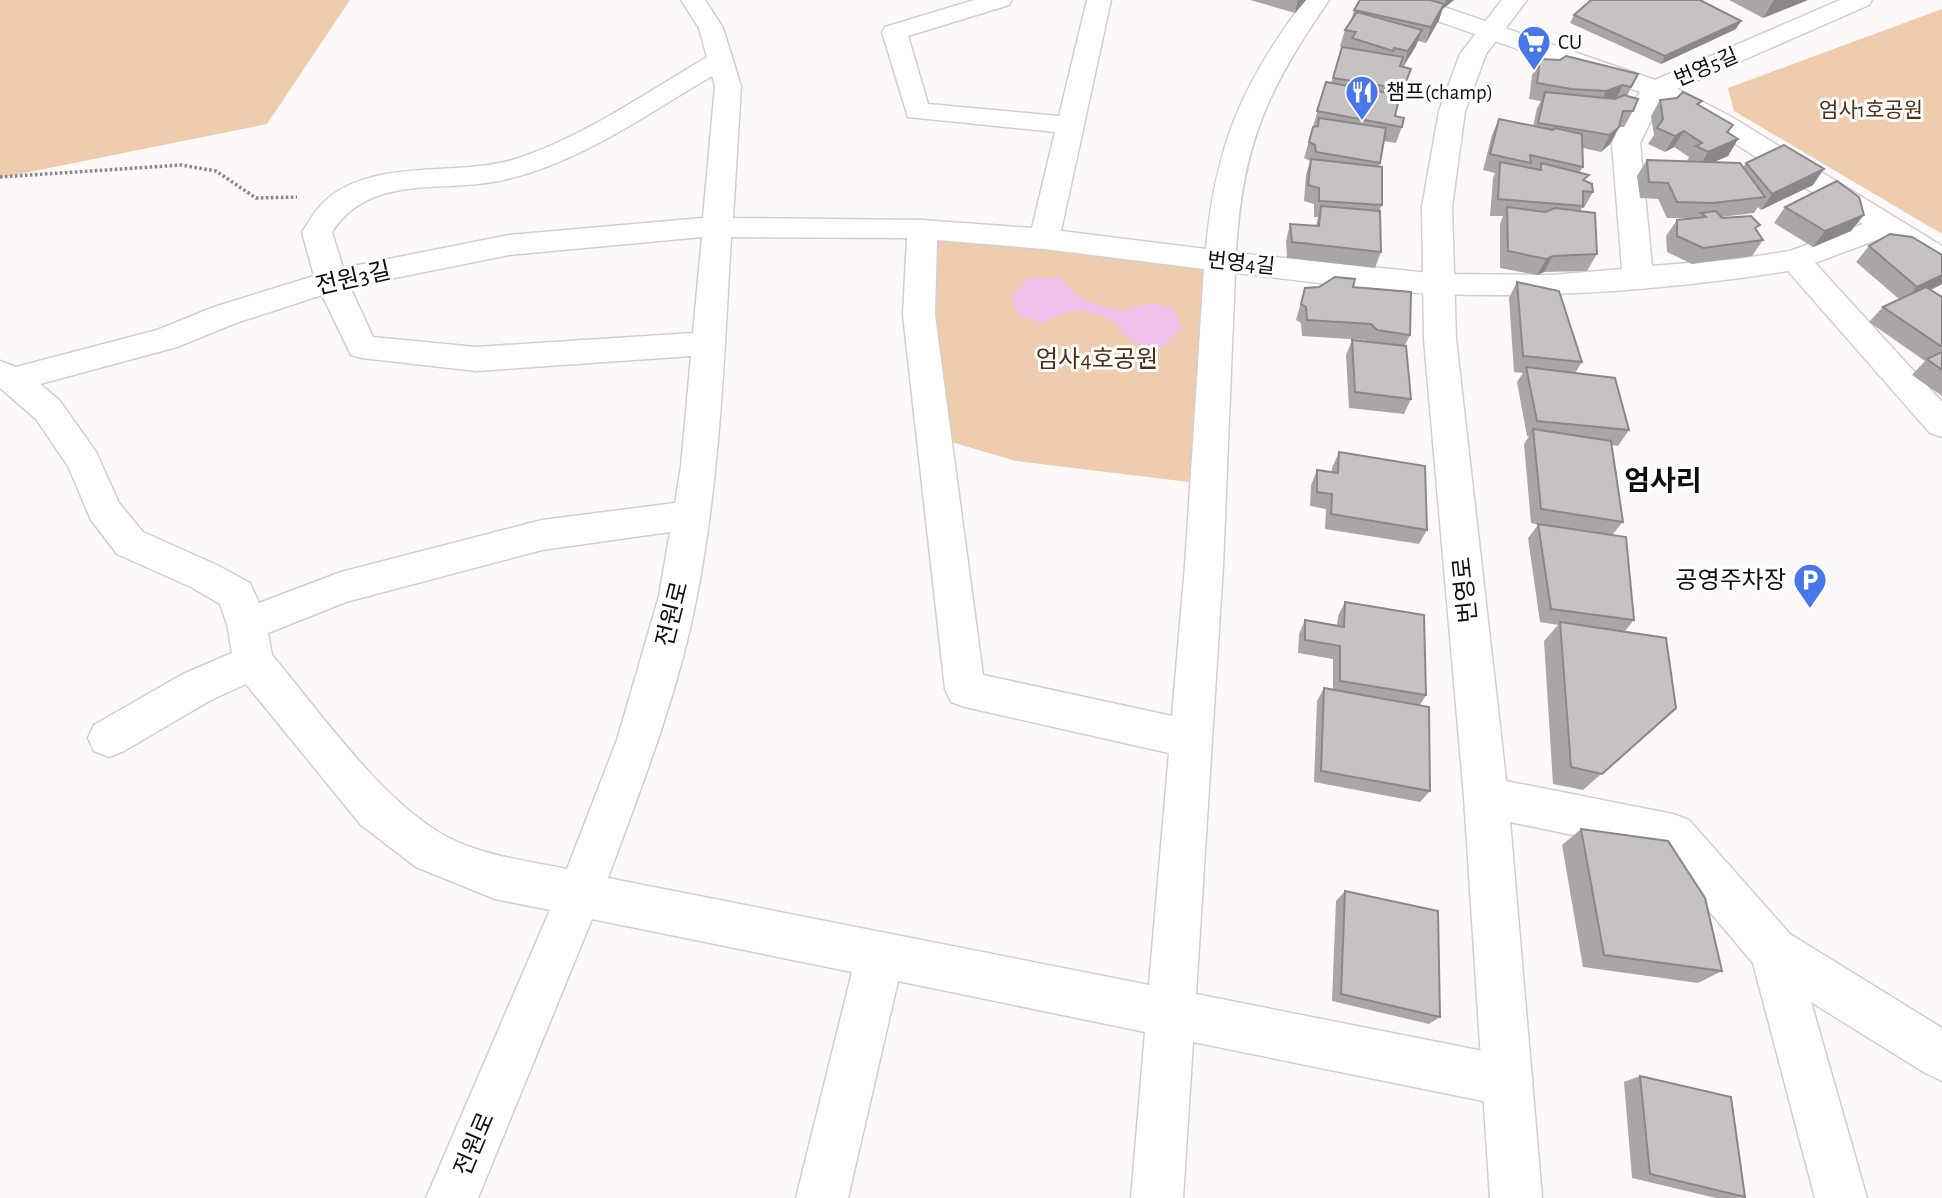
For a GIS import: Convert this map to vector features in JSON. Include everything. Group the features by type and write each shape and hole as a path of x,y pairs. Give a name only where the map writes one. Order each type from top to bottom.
{"street":[{"name":"전원로","path":"452,1198 580,893 638,740 678,596 699,466 728,86 711,27 693,0"},
{"path":"1000,0 894,32 917,111 1072,125"},
{"path":"1044,239 1099,0"},
{"path":"1157,1198 1191,739 1222,215 1238,143 1258,91 1283,47 1317,0"},
{"path":"1401,0 1656,89 1720,122 1942,260"},
{"name":"번영로","path":"1515,0 1473,54 1452,111 1437,207 1440,339 1486,797 1516,1198"},
{"name":"번영5길","path":"1637,278 1626,143 1641,109 1656,89 1860,0"},
{"path":"709,343 476,359 362,347 331,281 317,232 334,208 350,197 386,182 500,172 531,161 594,133 719,61"},
{"path":"1439,284 1552,285 1738,269 1795,260 1885,226"},
{"name":"번영4길","path":"718,227 922,229 1044,239 1439,284"},
{"name":"전원3길","path":"6,377 166,340 225,315 331,281 509,245 718,227"},
{"path":"922,229 919,315 965,689 1191,739"},
{"path":"1795,260 1942,424"},
{"path":"6,377 48,410 84,461 104,510 130,543 204,576 236,594 250,643 376,811 432,852 495,877 1508,1081"},
{"path":"109,738 197,687 250,643 341,588 541,535 691,515"},
{"path":"1486,797 1673,835 1773,951 1942,1056"},
{"path":"1773,951 1841,1198"},
{"path":"822,1198 880,956"}],"path":[{"path":"0,177 181,165 216,171 256,198 350,197"}],"green space":[{"path":"0,0 350,0 267,124 0,178"},
{"name":"엄사1호공원","path":"1942,9 1942,234 1734,111 1728,88"},
{"name":"엄사4호공원","path":"922,229 1215,261 1205,484 1016,461 934,437"}],"shaded area":[{"path":"1028,277 1062,278 1081,298 1124,311 1149,304 1174,309 1181,329 1163,348 1155,348 1134,342 1114,321 1083,310 1062,314 1043,323 1019,316 1011,297"}],"building":[{"path":"1360,0 1430,0 1444,4 1431,27 1354,10"},
{"path":"1591,0 1700,0 1741,21 1665,56 1574,15"},
{"path":"1357,12 1422,30 1408,51 1394,48 1393,51 1352,38 1356,32 1345,30"},
{"path":"1342,47 1403,57 1400,66 1411,69 1403,89 1333,78"},
{"path":"1566,56 1638,74 1631,87 1623,85 1606,91 1537,83 1540,59 1560,60"},
{"path":"1326,82 1400,95 1395,116 1404,118 1402,127 1317,111"},
{"path":"1545,92 1615,99 1624,95 1638,99 1633,111 1623,111 1619,127 1610,135 1538,123"},
{"path":"1683,92 1702,101 1697,104 1733,125 1727,132 1738,139 1708,152 1696,146 1702,143 1684,131 1675,136 1657,128 1663,119 1660,100 1677,98"},
{"path":"1319,118 1386,128 1380,163 1316,152 1315,145 1309,142 1313,127 1318,126"},
{"path":"1499,119 1582,134 1583,167 1530,155 1531,163 1490,154"},
{"path":"1784,145 1824,169 1772,194 1746,163"},
{"path":"1311,159 1382,167 1382,205 1319,201 1319,188 1308,185"},
{"path":"1647,160 1740,163 1765,197 1713,203 1677,202 1668,183 1649,182"},
{"path":"1500,162 1541,170 1541,163 1589,175 1583,180 1592,184 1593,192 1583,191 1583,206 1498,199"},
{"path":"1837,181 1859,197 1864,215 1825,231 1785,207"},
{"path":"1321,206 1380,211 1381,252 1292,242 1290,224 1319,226"},
{"path":"1507,207 1545,212 1555,208 1595,213 1597,254 1553,256 1546,259 1508,251"},
{"path":"1716,211 1722,218 1751,216 1760,225 1755,228 1763,240 1703,248 1677,236 1677,220 1706,217 1701,213"},
{"path":"1890,234 1912,237 1942,255 1942,275 1917,287 1869,246"},
{"path":"1335,277 1355,279 1353,287 1411,292 1410,335 1377,330 1371,324 1307,320 1306,307 1301,304 1305,288 1319,287"},
{"path":"1517,282 1559,291 1582,362 1523,356"},
{"path":"1926,287 1942,297 1942,347 1883,307"},
{"path":"1352,340 1406,346 1411,399 1355,392"},
{"path":"1942,352 1942,370 1927,359"},
{"path":"1526,367 1615,378 1629,430 1537,421"},
{"path":"1533,429 1611,441 1623,522 1541,509"},
{"path":"1339,452 1425,466 1427,530 1331,514 1332,494 1317,492 1317,470 1338,473"},
{"path":"1538,524 1626,537 1634,620 1551,609"},
{"path":"1345,602 1424,615 1426,695 1340,681 1340,646 1305,640 1305,620 1344,627"},
{"path":"1560,622 1666,638 1676,708 1602,774 1571,767"},
{"path":"1324,688 1429,707 1430,791 1321,771"},
{"path":"1581,829 1668,841 1705,898 1722,971 1604,955"},
{"path":"1345,891 1438,911 1440,1017 1341,994"},
{"path":"1640,1076 1731,1097 1745,1197 1650,1174"}],"place":[{"name":"CU","path":"1534,72"},
{"name":"챔프(champ)","path":"1362,122"},
{"name":"공영주차장","path":"1810,610"}],"district":[{"name":"엄사리","path":"1663,480"}]}
